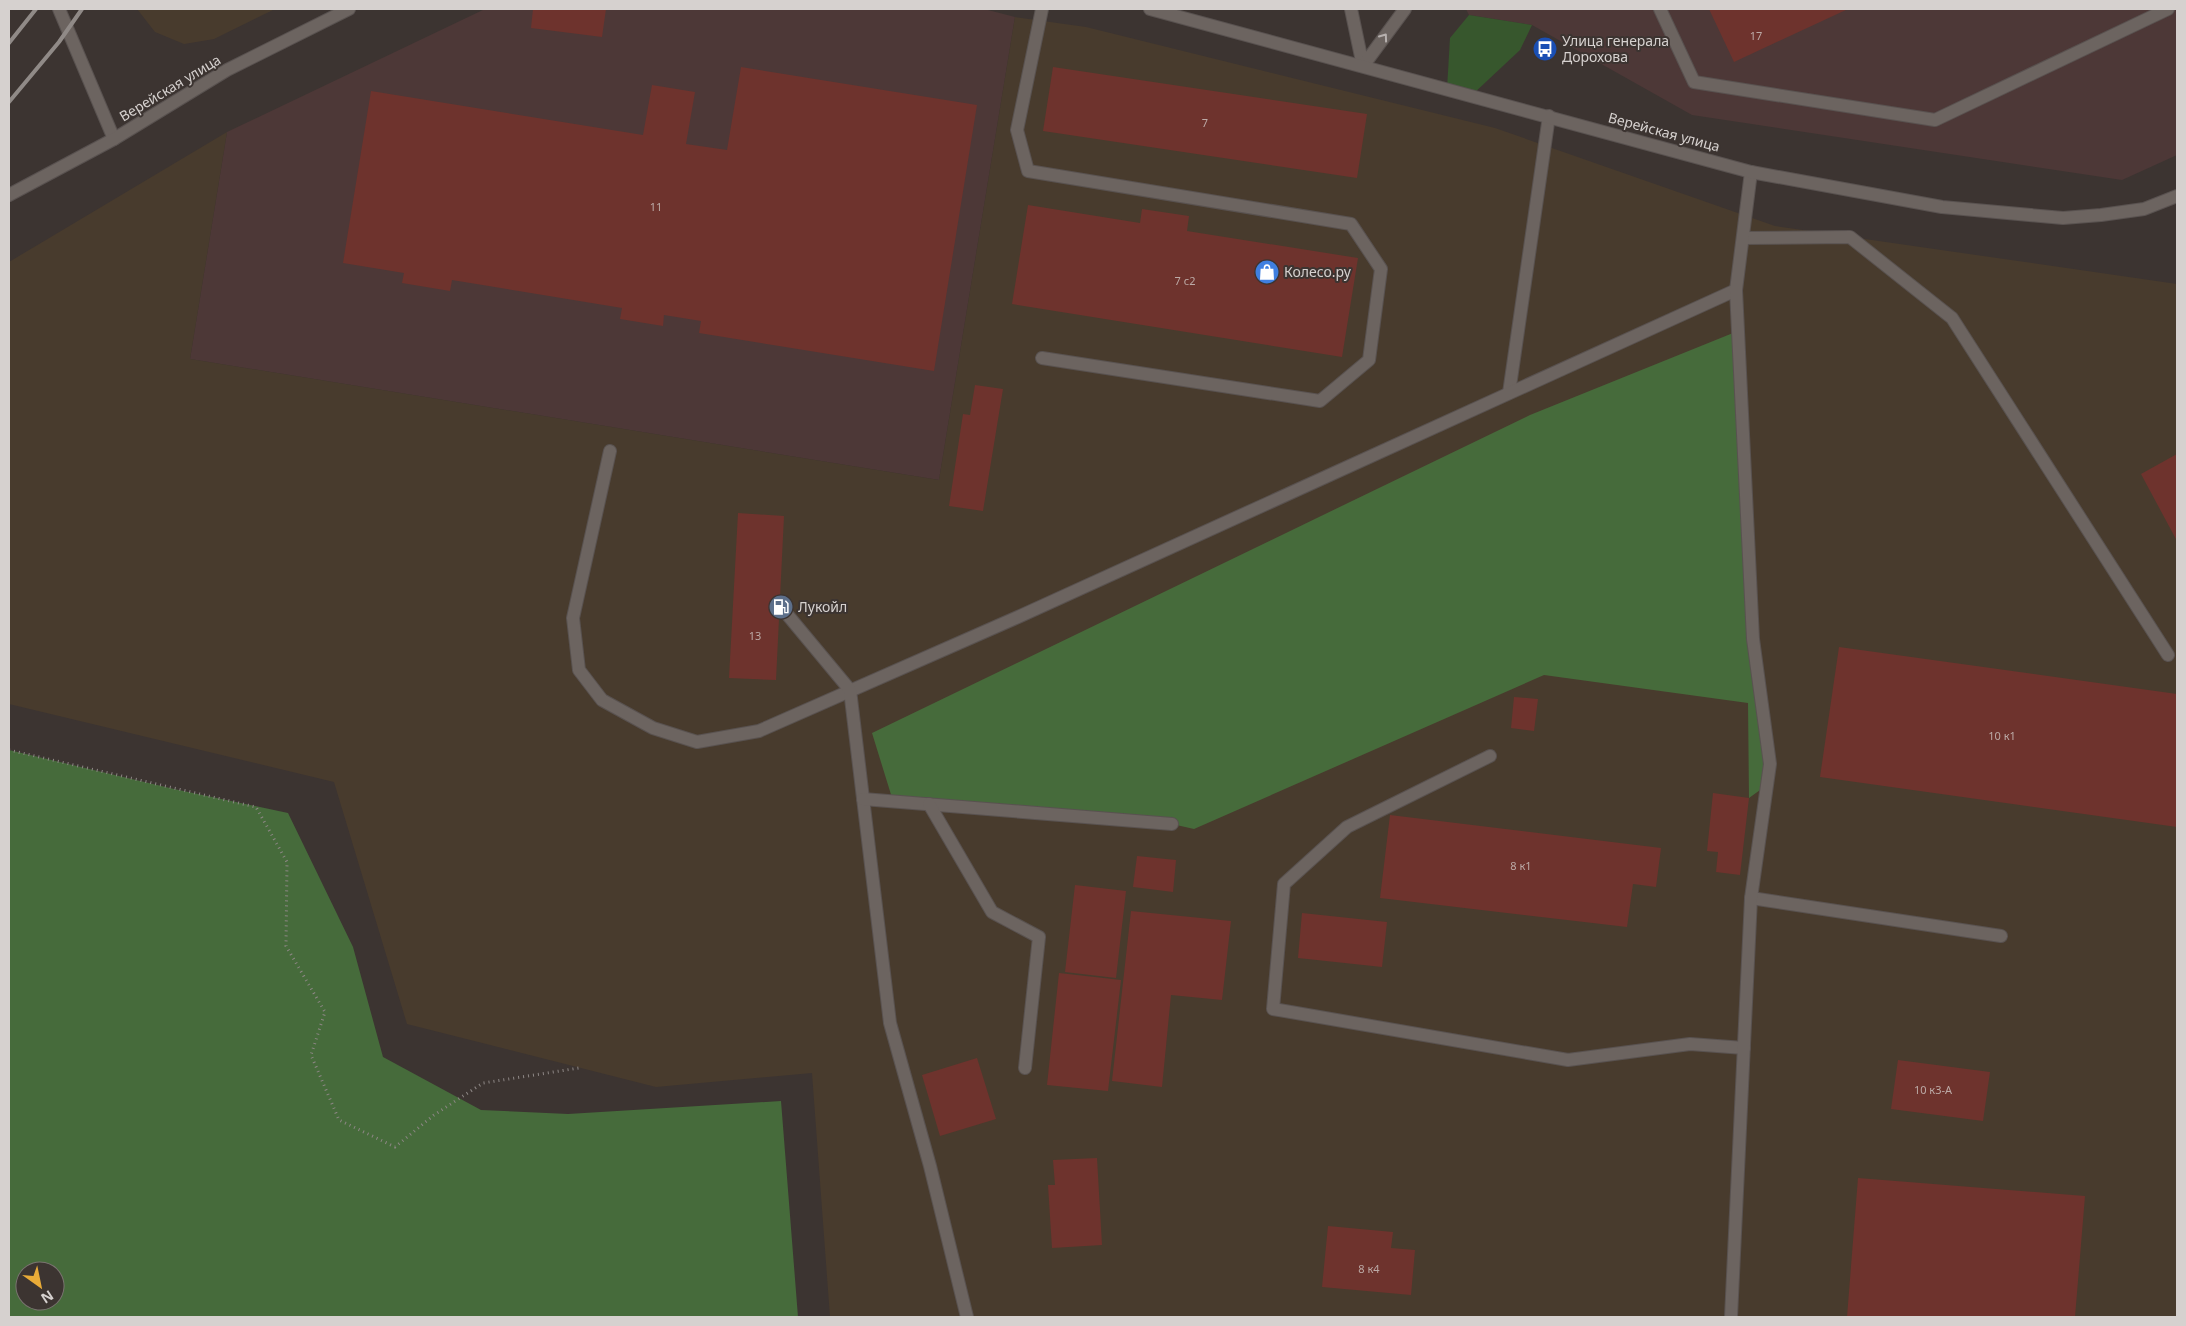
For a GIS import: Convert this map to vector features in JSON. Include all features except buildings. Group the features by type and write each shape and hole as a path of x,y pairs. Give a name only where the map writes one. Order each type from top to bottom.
{"street":[{"path":"59,9 114,139"},
{"name":"Верейская улица","path":"9,196 114,139 227,70 349,9"},
{"path":"1042,9 1017,130 1028,171 1351,224 1380,269 1369,360 1320,401 1042,358"},
{"name":"Верейская улица","path":"1150,9 1751,172 1942,207 2062,218 2144,209 2177,196"},
{"path":"1351,9 1363,66"},
{"path":"1363,66 1405,9"},
{"path":"1660,9 1694,82 1935,120 2168,9"},
{"path":"1509,393 1549,116"},
{"path":"1731,1317 1751,898 1770,764 1752,639 1736,290 1751,172"},
{"path":"1743,238 1850,237 1952,318 2168,654"},
{"path":"610,451 573,618 579,670 602,700 653,728 697,742 759,731 1018,617 1736,290"},
{"path":"780,607 850,690 890,1023 930,1166 967,1317"},
{"path":"1490,756 1347,827 1284,884 1273,1010 1568,1060 1690,1044 1744,1048"},
{"path":"863,799 1172,824"},
{"path":"929,804 992,912 1039,937 1024,1068"},
{"path":"1751,898 2001,936"}],"path":[{"path":"9,750 256,807 287,862 286,946 325,1012 311,1055 339,1120 395,1147 434,1115 483,1083 579,1068"}],"shaded area":[{"path":"137,9 275,9 214,39 184,44 155,32"},
{"path":"485,9 984,9 1015,17 939,480 190,359 227,132"},
{"path":"1466,9 2177,9 2177,155 2122,180 1692,115 1532,25 1469,15"},
{"path":"1015,17 1086,27 1495,128 1775,226 2177,284 2177,1317 830,1317 812,1073 656,1087 407,1024 334,782 9,704 9,262 227,132 190,359 939,480"}],"green space":[{"path":"1469,15 1532,25 1520,50 1472,95 1447,89 1450,38"},
{"path":"1738,331 1767,785 1749,798 1748,703 1544,675 1194,829 1172,824 893,801 872,733 1530,415"},
{"path":"9,750 174,789 288,813 353,947 383,1057 481,1110 568,1114 781,1101 798,1317 9,1317"}],"railway":[{"path":"9,43 36,9"},
{"path":"9,102 59,42 82,9"}],"place":[{"name":"Улица генерала Дорохова","path":"1545,49"},
{"name":"Колесо.ру","path":"1267,272"},
{"name":"Лукойл","path":"781,607"}]}
